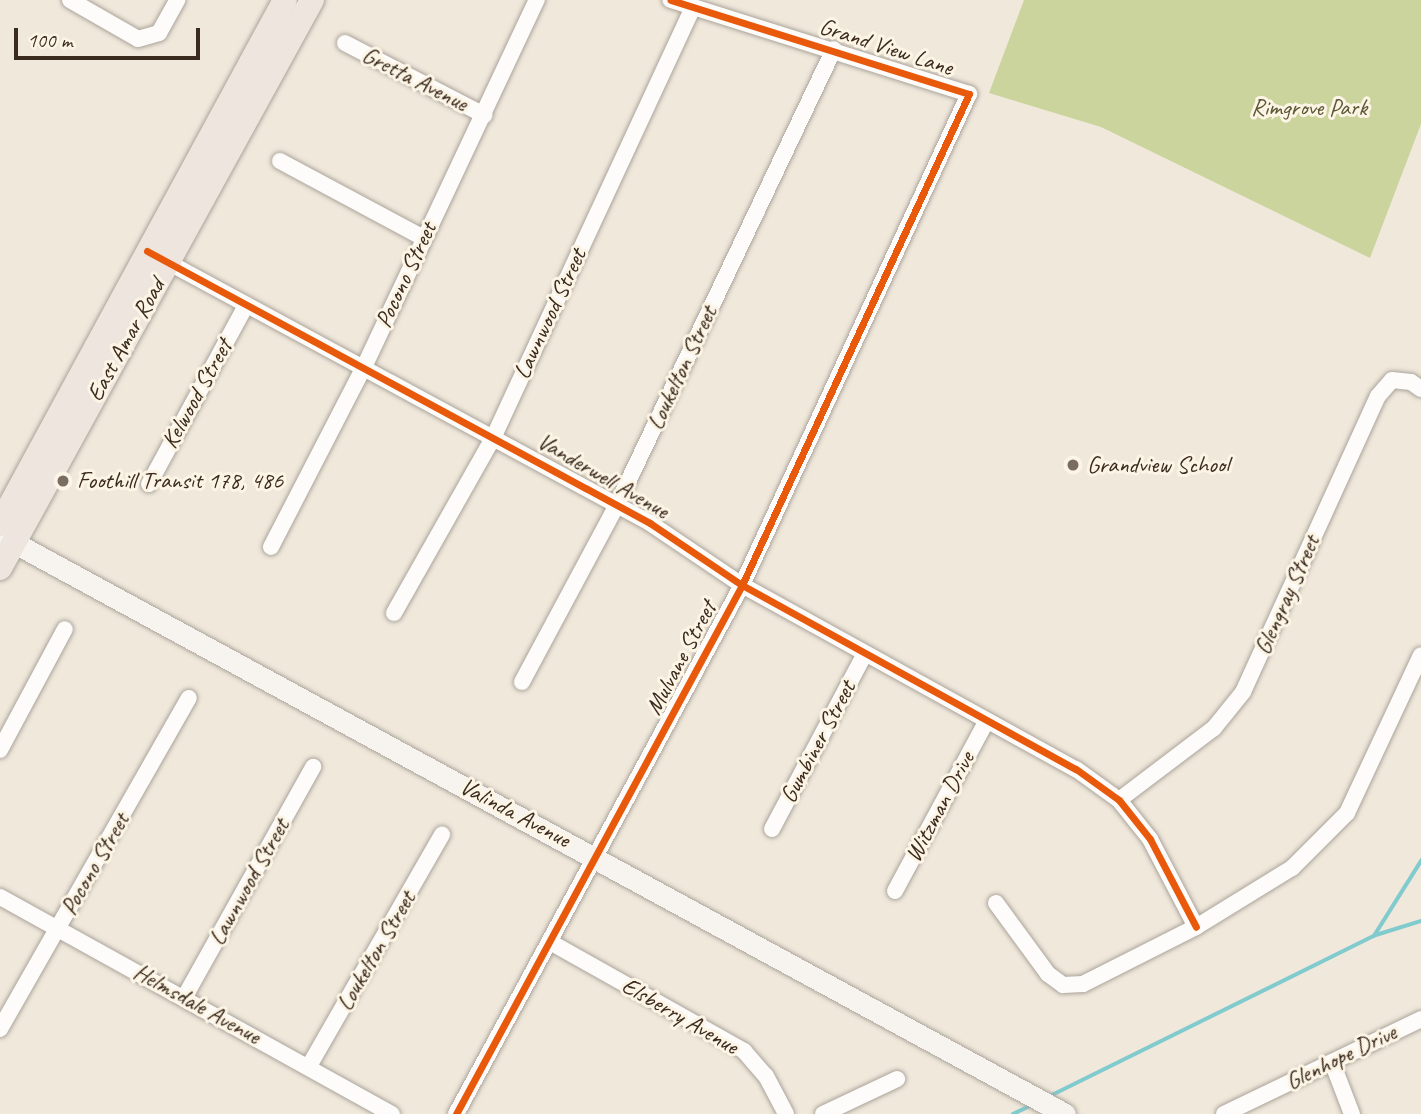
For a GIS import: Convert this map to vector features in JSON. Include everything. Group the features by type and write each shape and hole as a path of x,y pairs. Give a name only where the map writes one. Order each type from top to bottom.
{"main road":[{"name":"East Amar Road","path":"158,257 285,0"},
{"name":"East Amar Road","path":"0,568 5,534 158,257 312,0"},
{"name":"Valinda Avenue","path":"5,534 1048,1105"}],"street":[{"path":"69,0 138,39 159,33 177,0"},
{"name":"Pocono Street","path":"271,547 364,367 422,237 484,115 537,0"},
{"name":"Grand View Lane","path":"670,0 834,49 969,94"},
{"name":"Lawnwood Street","path":"394,613 494,436 692,7"},
{"name":"Gretta Avenue","path":"345,43 484,115"},
{"name":"Loukelton Street","path":"522,682 616,507 834,49"},
{"name":"Mulvane Street","path":"456,1114 742,585 969,94"},
{"path":"280,161 422,237"},
{"name":"Vanderwell Avenue","path":"158,257 494,436 616,507 650,523 742,585 864,656 1076,769 1119,800 1150,839 1196,927"},
{"name":"Kelwood Street","path":"149,484 246,305"},
{"name":"Glengray Street","path":"1119,800 1214,728 1243,692 1378,396 1392,380 1411,382 1421,389"},
{"path":"0,750 65,629"},
{"path":"996,903 1048,974 1063,985 1083,984 1196,927 1292,868 1347,813 1421,655"},
{"name":"Gumbiner Street","path":"772,829 864,656"},
{"name":"Pocono Street","path":"0,1029 190,698"},
{"name":"Witzman Drive","path":"895,891 986,722"},
{"name":"Lawnwood Street","path":"184,998 313,767"},
{"name":"Loukelton Street","path":"309,1066 442,835"},
{"name":"Helmsdale Avenue","path":"0,897 392,1114"},
{"name":"Elsberry Avenue","path":"550,942 744,1051 766,1076 786,1114"},
{"name":"Glenhope Drive","path":"1224,1114 1421,1019"},
{"path":"1332,1062 1352,1114"},
{"path":"823,1114 897,1079"}],"green space":[{"name":"Rimgrove Park","path":"1024,0 1421,0 1421,124 1370,258 1101,127 989,93"}],"waterway":[{"path":"1050,1096 1374,936 1421,861"},
{"path":"1376,935 1421,921"},
{"path":"1013,1114 1030,1106"}],"cycle path":[{"path":"456,1114 742,585 969,94 670,0"},
{"path":"147,251 650,523 742,585 1076,769 1119,800 1150,839 1196,927"}],"place":[{"name":"Grandview School","path":"1073,465"},
{"name":"Foothill Transit 178, 486","path":"63,481"}]}
